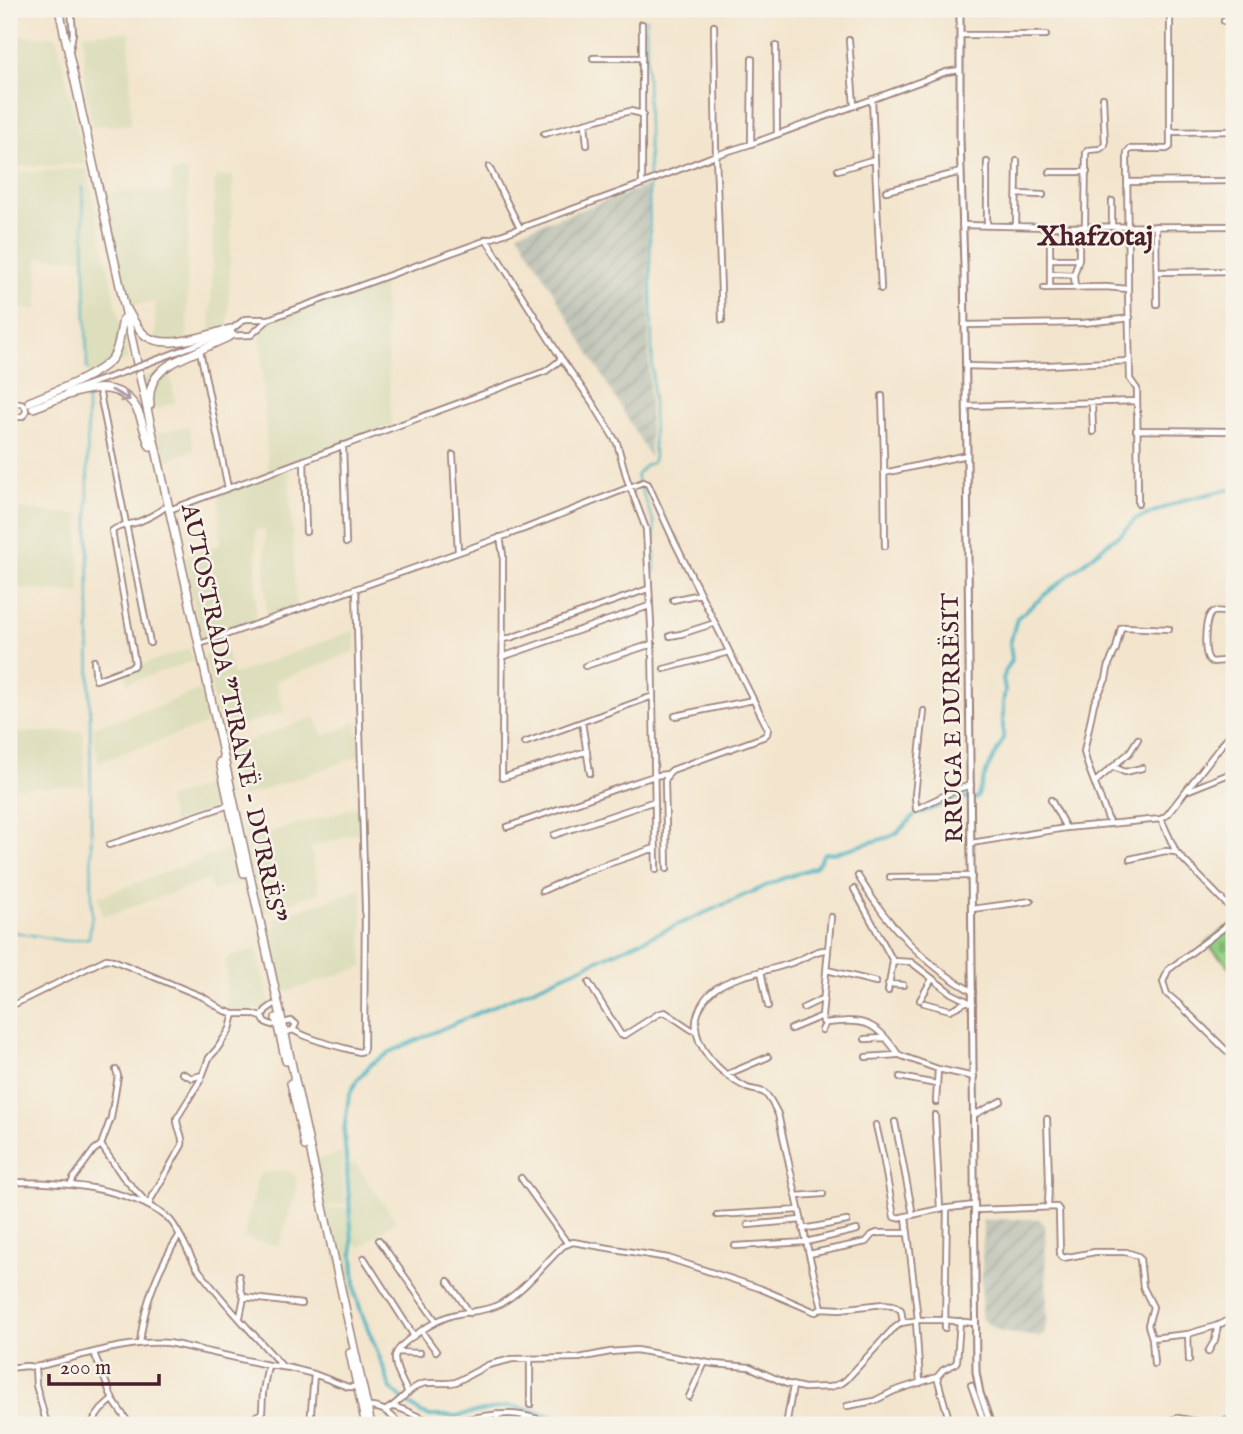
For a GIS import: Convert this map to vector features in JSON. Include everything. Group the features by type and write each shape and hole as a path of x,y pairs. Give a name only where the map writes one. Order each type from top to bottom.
{"highway":[{"name":"AUTOSTRADA \"TIRANË - DURRËS\"","path":"57,9 69,42 69,54 159,461 229,805 366,1424"},
{"name":"AUTOSTRADA \"TIRANË - DURRËS\"","path":"57,9 150,446 289,1032 367,1407 366,1424"},
{"path":"124,304 142,332 157,341 176,342 231,332"},
{"path":"30,404 106,365 115,353 123,319"},
{"path":"159,461 149,401 152,384 157,375 166,366 231,332"},
{"path":"30,404 99,388 120,393 131,401 150,446"}],"main road":[{"name":"RRUGA E DURRËSIT","path":"960,9 967,407 975,1323 977,1382 990,1424"}],"street":[{"path":"69,42 71,9"},
{"path":"1138,503 1137,389 1130,379 1126,227 1128,150 1167,149 1170,146 1170,9"},
{"path":"1224,21 1234,22"},
{"path":"642,24 646,183"},
{"path":"714,26 722,320"},
{"path":"960,35 1046,35"},
{"path":"849,40 854,106"},
{"path":"776,46 777,134"},
{"path":"593,58 642,58"},
{"path":"751,144 752,59"},
{"path":"30,404 21,416 11,413 16,404 30,404 231,332 245,319 269,319 946,72 960,70"},
{"path":"1075,288 1074,275 1079,260 1087,152 1105,145 1103,98"},
{"path":"872,99 881,289"},
{"path":"544,134 630,111 643,114"},
{"path":"585,123 587,145"},
{"path":"1170,132 1234,131"},
{"path":"838,170 875,159"},
{"path":"1016,226 1017,161"},
{"path":"987,162 987,226"},
{"path":"489,167 520,228"},
{"path":"886,191 961,172"},
{"path":"1050,172 1087,172"},
{"path":"1127,182 1234,181"},
{"path":"1017,194 1043,195"},
{"path":"1112,201 1112,227"},
{"path":"962,225 1234,226"},
{"path":"1156,226 1157,304"},
{"path":"1050,227 1051,274 1047,288 1128,289"},
{"path":"486,239 594,405 617,443 635,485 648,538 656,870"},
{"path":"1051,259 1079,260"},
{"path":"1157,272 1234,271"},
{"path":"1051,274 1074,275"},
{"path":"964,325 1083,323 1130,317"},
{"path":"231,332 248,336 269,319"},
{"path":"251,320 256,326 255,330"},
{"path":"239,323 242,334"},
{"path":"200,350 228,488"},
{"path":"93,661 96,680 135,663 112,534 115,528 546,371 561,358"},
{"path":"965,366 1006,367 1130,361"},
{"path":"99,388 150,643"},
{"path":"882,396 884,546"},
{"path":"967,407 1137,401"},
{"path":"1092,403 1093,432"},
{"path":"25,414 30,404"},
{"path":"1136,430 1227,431"},
{"path":"342,445 346,543"},
{"path":"453,455 458,552"},
{"path":"884,473 967,455"},
{"path":"304,460 306,532"},
{"path":"199,645 500,537 644,482 648,484 768,729 763,737 672,770 668,774 665,781 667,869"},
{"path":"500,537 503,555 502,778 587,751"},
{"path":"287,1022 296,1024 289,1032 363,1051 366,1001 363,796 356,589"},
{"path":"502,639 648,589"},
{"path":"673,600 700,594"},
{"path":"502,657 649,606"},
{"path":"1226,612 1211,613 1208,617 1207,654 1208,660 1212,662 1234,660"},
{"path":"670,636 715,623"},
{"path":"1110,824 1084,756 1094,704 1106,679 1121,628 1169,629"},
{"path":"586,666 652,644"},
{"path":"664,669 729,652"},
{"path":"524,743 653,696"},
{"path":"675,716 753,699"},
{"path":"924,711 915,795 916,809 958,789 971,788"},
{"path":"582,722 590,773"},
{"path":"971,843 1066,828 1161,819 1167,815 1234,729"},
{"path":"1095,782 1129,753 1138,739"},
{"path":"1114,767 1125,772 1142,768"},
{"path":"1186,791 1234,772"},
{"path":"507,827 654,776 668,774"},
{"path":"1051,800 1066,828"},
{"path":"555,835 655,801"},
{"path":"109,845 229,805"},
{"path":"1161,819 1176,852 1234,912"},
{"path":"542,891 596,868 655,848"},
{"path":"1130,859 1176,852"},
{"path":"858,876 872,899 905,940 938,969 973,992"},
{"path":"890,877 972,876"},
{"path":"854,889 893,961 888,991"},
{"path":"972,909 1031,901"},
{"path":"826,1023 823,1022 822,1016 831,917"},
{"path":"1234,922 1168,970 1163,982 1167,994 1234,1058"},
{"path":"822,1308 778,1114 764,1093 746,1087 710,1059 695,1030 700,1006 714,989 729,981 785,965 819,950 828,950"},
{"path":"9,1007 107,959 203,997 223,1010 262,1017 272,1025"},
{"path":"893,961 911,962 932,979 973,1004"},
{"path":"827,970 876,982"},
{"path":"761,971 768,1006"},
{"path":"932,979 922,1001 950,1010 966,1002"},
{"path":"589,983 621,1035 665,1012 695,1030"},
{"path":"888,984 903,985"},
{"path":"803,1009 824,998"},
{"path":"262,1017 266,1010 274,1005"},
{"path":"149,1206 150,1199 182,1145 177,1118 209,1058 230,1029 234,1014"},
{"path":"791,1029 822,1016"},
{"path":"822,1030 826,1023 835,1021 866,1023 880,1030 898,1055"},
{"path":"865,1039 886,1038"},
{"path":"866,1057 898,1055 938,1069 974,1077"},
{"path":"727,1074 768,1057"},
{"path":"936,1102 938,1069"},
{"path":"71,1185 100,1145 111,1118 118,1076 116,1070"},
{"path":"182,1073 192,1079 202,1074"},
{"path":"900,1077 936,1084"},
{"path":"974,1115 1001,1101"},
{"path":"935,1115 940,1209"},
{"path":"1047,1119 1048,1207"},
{"path":"895,1122 914,1215"},
{"path":"876,1125 893,1216 906,1217 947,1208 1057,1207 1060,1254 1063,1258 1095,1252 1126,1252 1138,1256 1143,1287 1153,1307 1148,1325 1154,1364"},
{"path":"100,1145 123,1177 149,1206"},
{"path":"521,1178 568,1244"},
{"path":"9,1182 103,1189 149,1206 169,1219 200,1271 282,1366"},
{"path":"796,1196 823,1194"},
{"path":"945,1328 947,1208"},
{"path":"717,1215 799,1210"},
{"path":"906,1217 917,1320 920,1383"},
{"path":"748,1225 801,1220"},
{"path":"803,1229 847,1220"},
{"path":"735,1246 806,1242 857,1230"},
{"path":"809,1254 866,1242 877,1233 907,1233"},
{"path":"139,1343 147,1304 169,1251 179,1236"},
{"path":"379,1240 436,1321"},
{"path":"404,1397 396,1367 396,1352 414,1336 436,1321 498,1305 515,1294 568,1244 580,1242 668,1258 759,1288 816,1312 822,1308 893,1305 901,1310 903,1322"},
{"path":"364,1258 414,1336"},
{"path":"239,1276 244,1297 240,1318"},
{"path":"448,1281 470,1312"},
{"path":"244,1297 302,1304"},
{"path":"1152,1338 1188,1335 1234,1317"},
{"path":"386,1410 424,1383 450,1384 493,1363 512,1359 579,1358 636,1350 750,1367 793,1386 818,1388 842,1384 892,1330 903,1322 945,1320 975,1323"},
{"path":"847,1406 868,1403 937,1377 943,1370 955,1364 960,1321"},
{"path":"1208,1352 1219,1325"},
{"path":"421,1332 436,1351"},
{"path":"1188,1335 1189,1360"},
{"path":"9,1368 36,1367 156,1341 282,1366 348,1387 357,1387"},
{"path":"396,1352 420,1353"},
{"path":"94,1353 113,1400 130,1425"},
{"path":"530,1359 530,1405"},
{"path":"689,1397 705,1362"},
{"path":"256,1416 262,1413 268,1365"},
{"path":"36,1367 36,1385 47,1425"},
{"path":"310,1425 314,1374"},
{"path":"937,1377 948,1416"},
{"path":"971,1385 983,1419 990,1424"},
{"path":"787,1420 793,1386"},
{"path":"90,1425 113,1400"},
{"path":"367,1407 386,1410 401,1425"},
{"path":"393,1407 409,1411 425,1420 457,1423 496,1414 523,1415 555,1425"},
{"path":"496,1414 500,1425"},
{"path":"523,1415 527,1425"},
{"path":"480,1417 484,1425"},
{"path":"1157,1425 1178,1418 1214,1425 1234,1420"}],"shaded area":[{"path":"130,32 131,125 92,126 85,85 83,33"},
{"path":"56,36 86,164 11,167 10,37"},
{"path":"87,169 128,359 90,378 85,258 38,258 38,309 18,309 17,223 9,223 9,172"},
{"path":"172,171 188,171 187,340 155,348 155,302 127,306 102,193 145,190 171,193"},
{"path":"215,176 233,176 228,330 210,335"},
{"path":"648,186 650,457 518,232"},
{"path":"383,281 392,425 268,471 260,324"},
{"path":"9,314 16,314 15,404 9,407"},
{"path":"168,369 176,402 151,411 143,378"},
{"path":"188,425 194,450 163,462 156,434"},
{"path":"289,469 296,607 266,616 265,530 256,530 256,623 202,642 183,557 220,544 219,494"},
{"path":"9,508 79,515 80,594 9,587"},
{"path":"355,630 355,652 276,681 285,712 229,729 224,714 217,716 204,655 226,648 233,675"},
{"path":"188,649 193,661 127,683 124,671"},
{"path":"201,689 207,724 98,762 93,727"},
{"path":"315,717 323,736 357,722 360,756 241,798 226,749"},
{"path":"83,731 85,786 9,788 9,733"},
{"path":"221,780 227,804 173,823 167,799"},
{"path":"360,806 361,832 311,847 319,892 261,913 240,823 252,819 267,833"},
{"path":"235,847 244,882 213,891 209,880 103,917 98,897"},
{"path":"362,889 363,967 279,994 265,932 276,929 274,918"},
{"path":"256,949 270,1004 263,1009 227,1009 226,958"},
{"path":"342,1153 345,1204 329,1206 329,1209 350,1207 347,1165 355,1163 396,1221 360,1248 357,1244 352,1245 355,1297 345,1298 314,1160"},
{"path":"285,1170 296,1175 296,1192 279,1246 243,1238 259,1174"},
{"path":"1039,1219 1045,1225 1047,1316 1044,1335 1039,1337 1001,1332 981,1319 983,1220"}],"green space":[{"path":"1234,924 1234,966 1231,968 1206,943"}],"waterway":[{"path":"646,18 654,457 652,463 646,465 636,476 654,523 655,572"},
{"path":"83,187 87,369"},
{"path":"9,931 65,941 89,938 92,914 87,397"},
{"path":"616,1425 573,1423 508,1406 456,1416 430,1416 421,1413 393,1391 356,1295 344,1131 349,1096 357,1080 371,1064 394,1050 779,880 815,867 824,853 834,853 889,837 896,834 914,816 959,798 977,798 987,770 1003,740 1003,679 1012,660 1010,644 1017,618 1136,519 1184,500 1234,488"}],"district":[{"name":"Xhafzotaj","path":"1095,235"}]}
